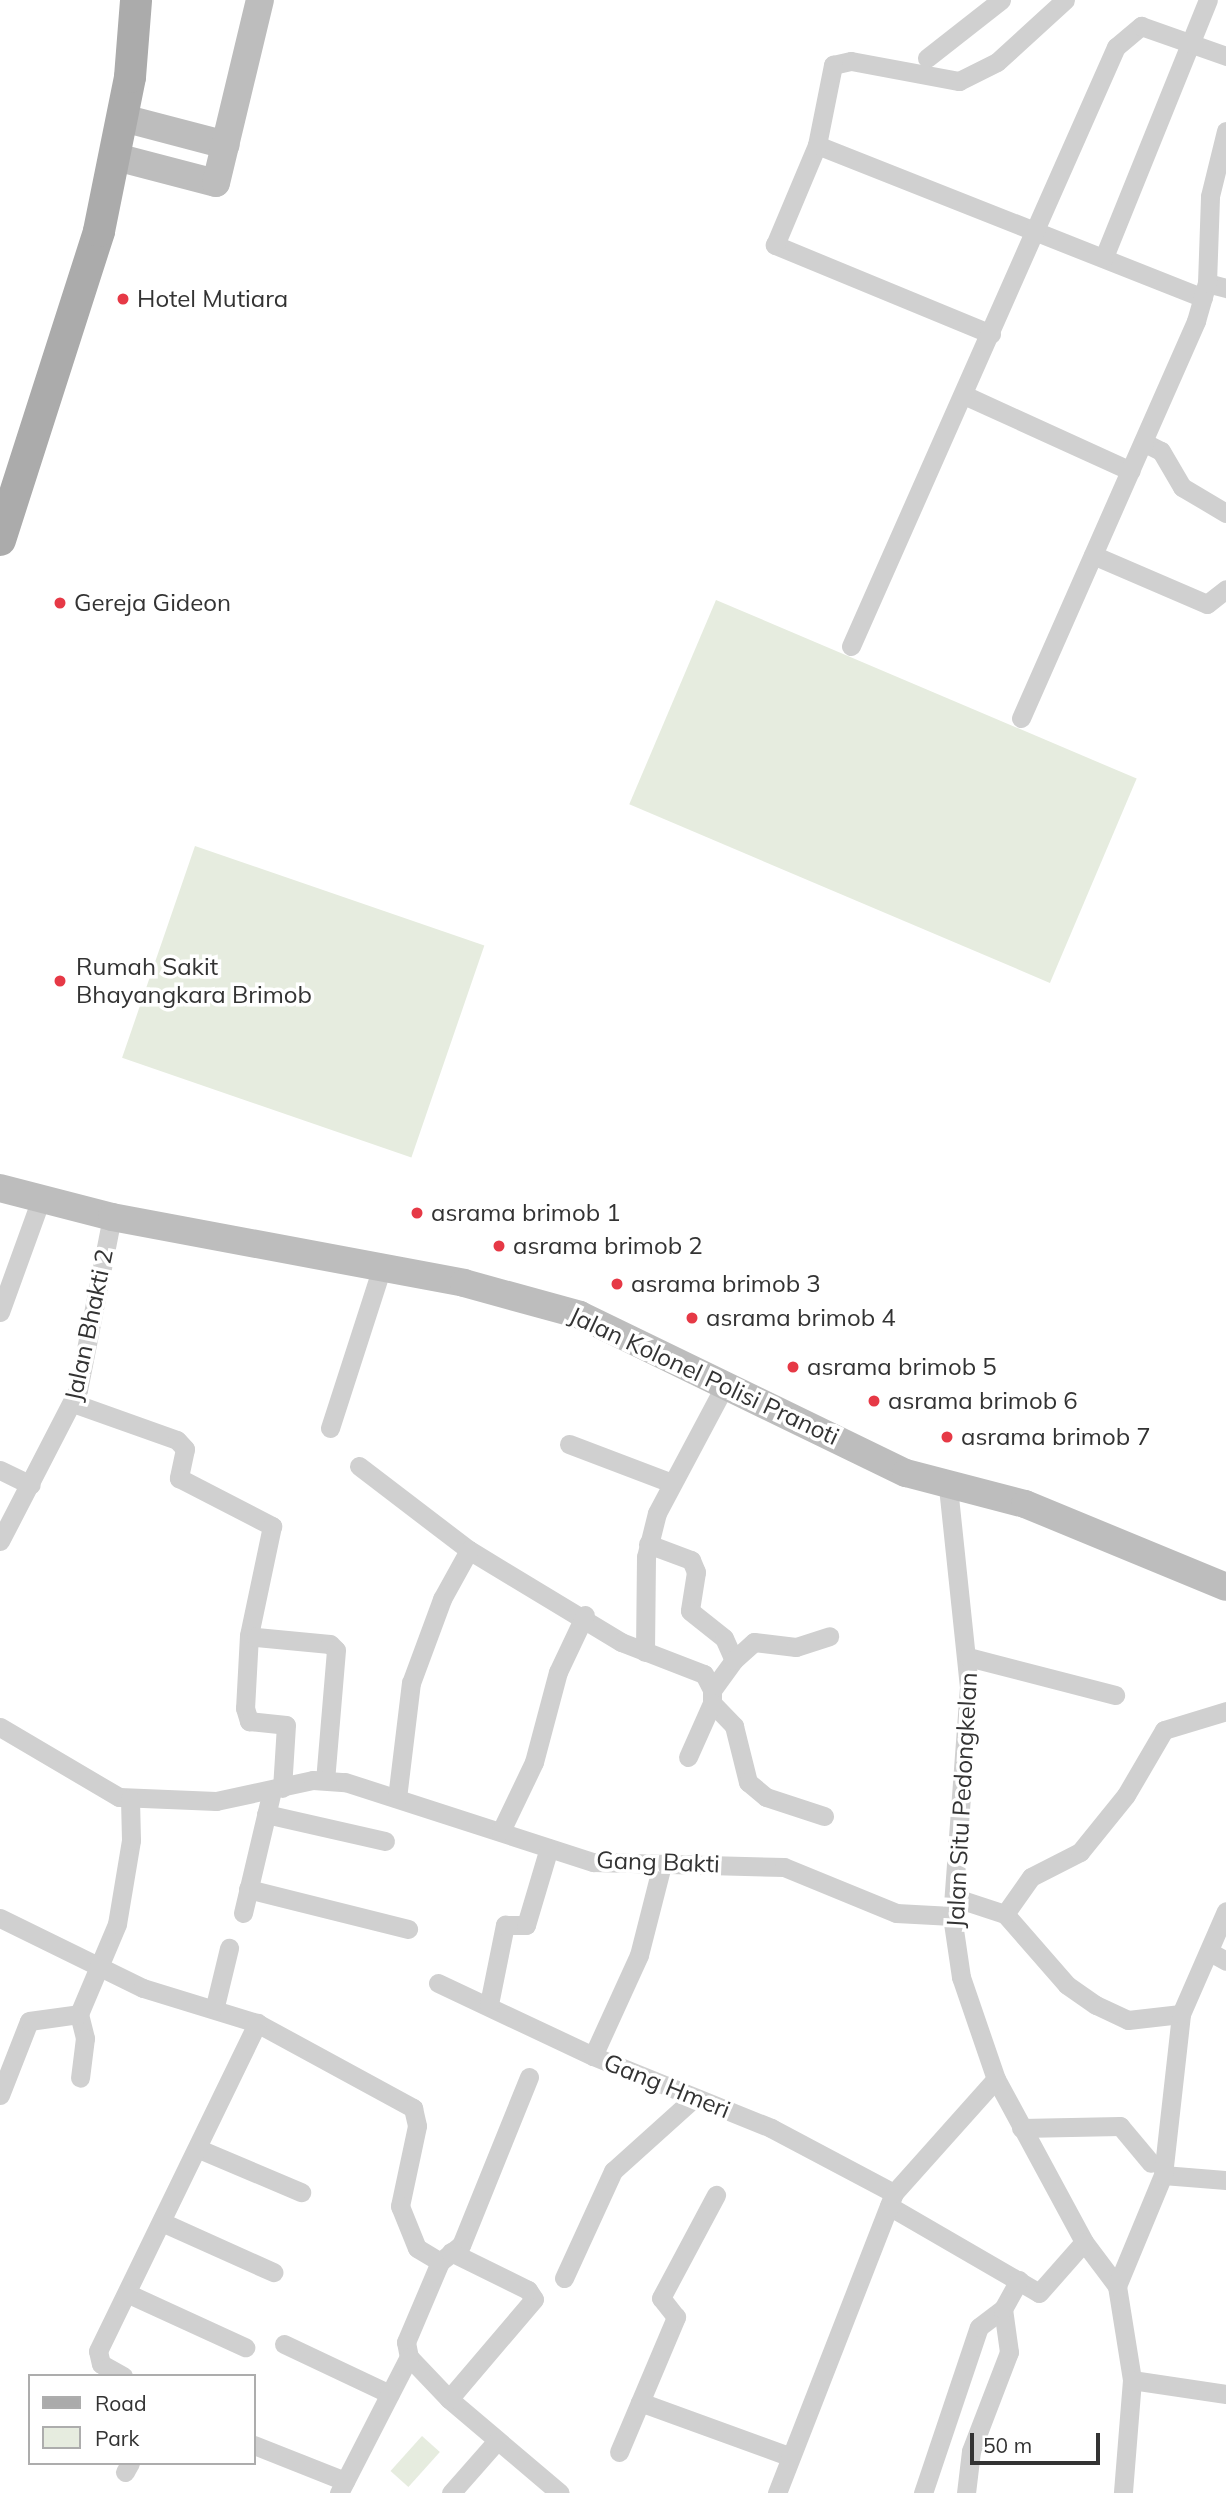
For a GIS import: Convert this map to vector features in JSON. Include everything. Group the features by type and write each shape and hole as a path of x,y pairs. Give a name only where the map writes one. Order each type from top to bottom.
{"main road":[{"path":"0,540 86,276 124,118 136,0"}],"street":[{"path":"116,156 216,183 260,0"},
{"path":"927,58 1000,0"},
{"path":"991,334 775,245 817,145 833,65 851,61 959,81 997,62 1065,0"},
{"path":"1104,257 1208,0"},
{"path":"851,646 1125,34 1141,26 1226,56"},
{"path":"124,118 226,145"},
{"path":"1021,719 1212,290 1210,196 1226,131"},
{"path":"817,145 1037,233 1212,290"},
{"path":"964,395 1131,471"},
{"path":"1143,442 1161,452 1182,487 1226,513"},
{"path":"1093,555 1207,604 1226,589"},
{"name":"Jalan Kolonel Polisi Pranoti","path":"0,1188 112,1217 382,1267 580,1315 726,1383 906,1473 948,1487 1025,1504 1226,1587"},
{"path":"0,1312 41,1199"},
{"name":"Jalan Bhakti 2","path":"0,1541 73,1403 112,1217"},
{"path":"330,1428 382,1267"},
{"path":"645,1652 648,1545 669,1482 726,1383"},
{"path":"73,1403 177,1440 185,1449 179,1478 272,1526 249,1635 245,1708 249,1721 286,1726 272,1798 243,1913"},
{"path":"569,1444 669,1482"},
{"path":"359,1466 469,1550 645,1652 704,1674 712,1697 734,1726 756,1792 824,1816"},
{"path":"0,1470 31,1485"},
{"name":"Jalan Situ Pedongkelan","path":"948,1487 968,1657 954,1907 961,1977 996,2079 1084,2242 1118,2286 1132,2380 1124,2493"},
{"path":"648,1545 691,1560 696,1572 690,1611 724,1638 734,1660"},
{"path":"397,1798 411,1683 442,1599 469,1550"},
{"path":"501,1830 534,1762 562,1660 584,1615"},
{"path":"688,1756 712,1697 734,1660 754,1642 796,1647 829,1636"},
{"path":"256,1637 330,1644 335,1650 326,1775"},
{"path":"968,1657 1115,1695"},
{"path":"1181,2014 1128,2020 1096,2005 1067,1984 1005,1914 1031,1877 1080,1852 1126,1796 1164,1730 1226,1711"},
{"name":"Gang Bakti","path":"0,1727 106,1792 130,1799 216,1801 272,1798 326,1775 593,1862 785,1867 895,1913 954,1907 1005,1914"},
{"path":"272,1798 385,1841"},
{"path":"80,2078 85,2038 79,2014 117,1924 131,1840 130,1799"},
{"path":"489,2004 505,1926 527,1925 549,1848"},
{"path":"593,2056 639,1955 662,1865"},
{"path":"248,1889 408,1929"},
{"path":"1118,2286 1157,2169 1181,2014 1218,1957 1226,1912"},
{"path":"0,1918 161,1995 215,2006 257,2023 413,2108 417,2126 400,2206 416,2248 528,2290 534,2299 449,2399"},
{"path":"215,2006 229,1948"},
{"name":"Gang Hmeri","path":"438,1983 489,2004 593,2056 794,2139 1019,2280"},
{"path":"0,2095 29,2021 79,2014"},
{"path":"120,2374 97,2356 164,2224 257,2023"},
{"path":"256,2446 342,2487 409,2357 410,2322 445,2257 465,2238 529,2077"},
{"path":"777,2493 788,2456 891,2199 996,2079"},
{"path":"564,2278 613,2171 693,2099"},
{"path":"1021,2128 1120,2126 1157,2169 1226,2180"},
{"path":"199,2149 301,2192"},
{"path":"619,2452 676,2317 661,2298 716,2195"},
{"path":"164,2224 273,2272"},
{"path":"923,2493 979,2327 1003,2309 1019,2280 1039,2293 1084,2242"},
{"path":"129,2294 245,2347"},
{"path":"965,2493 971,2451 1009,2352 1003,2309"},
{"path":"284,2344 390,2394"},
{"path":"409,2357 495,2442 560,2493"},
{"path":"1132,2380 1226,2394"},
{"path":"640,2402 788,2456"},
{"path":"451,2493 495,2442"}],"green space":[{"path":"716,600 1137,779 1050,983 629,804"},
{"path":"195,846 484,946 411,1157 122,1058"},
{"path":"422,2436 440,2452 408,2487 391,2471"}],"place":[{"name":"Hotel Mutiara","path":"123,299"},
{"name":"Gereja Gideon","path":"60,603"},
{"name":"Rumah Sakit Bhayangkara Brimob","path":"60,981"},
{"name":"asrama brimob 1","path":"417,1213"},
{"name":"asrama brimob 2","path":"499,1246"},
{"name":"asrama brimob 3","path":"617,1284"},
{"name":"asrama brimob 4","path":"692,1318"},
{"name":"asrama brimob 5","path":"793,1367"},
{"name":"asrama brimob 6","path":"874,1401"},
{"name":"asrama brimob 7","path":"947,1437"}]}
